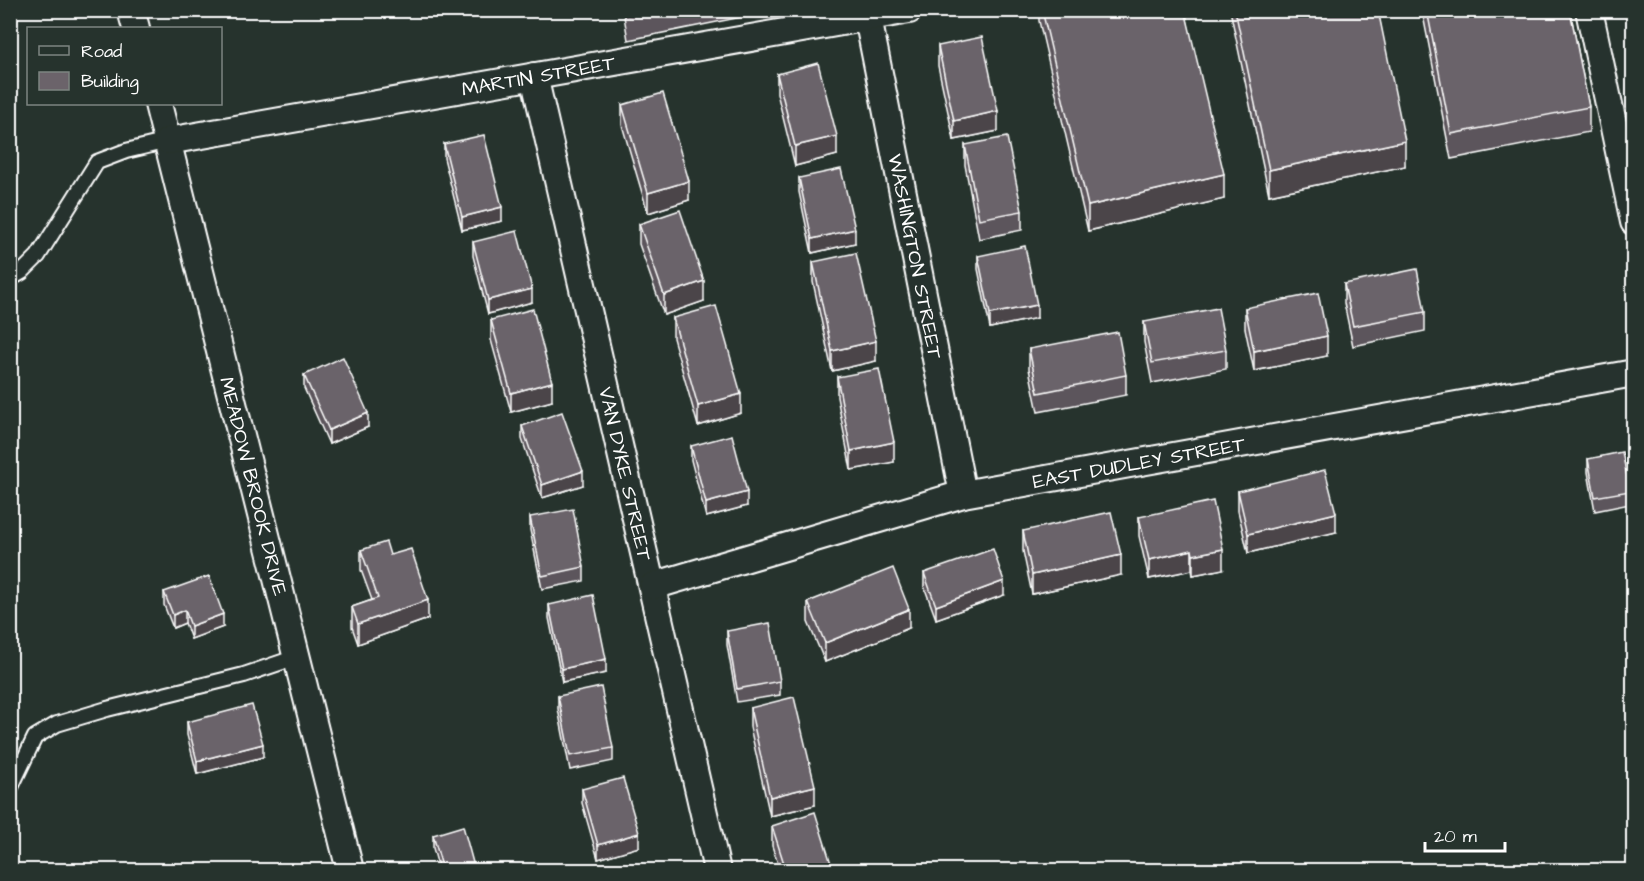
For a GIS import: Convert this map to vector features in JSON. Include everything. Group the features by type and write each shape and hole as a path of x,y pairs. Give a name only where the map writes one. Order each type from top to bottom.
{"street":[{"path":"131,10 136,27"},
{"name":"MARTIN STREET","path":"168,141 909,10"},
{"path":"1589,10 1634,222"},
{"name":"WASHINGTON STREET","path":"868,18 963,494"},
{"name":"VAN DYKE STREET","path":"534,76 717,870"},
{"name":"MEADOW BROOK DRIVE","path":"158,105 350,870"},
{"name":"EAST DUDLEY STREET","path":"653,586 963,494 1634,373"}],"lane":[{"path":"10,279 22,273 38,256 97,162 126,151 168,141"},
{"path":"10,789 35,738 57,724 107,709 244,675 297,657"}],"building":[{"path":"627,10 649,10 628,15"},
{"path":"1042,10 1185,10 1224,174 1088,206"},
{"path":"1235,10 1378,10 1405,141 1269,170"},
{"path":"1427,10 1570,10 1589,107 1451,134"},
{"path":"982,37 998,111 954,121 938,46"},
{"path":"818,63 837,136 795,146 777,74"},
{"path":"663,93 689,181 648,193 622,105"},
{"path":"484,135 502,207 462,217 444,144"},
{"path":"1007,137 1022,211 979,219 965,145"},
{"path":"841,169 855,229 812,239 799,178"},
{"path":"680,210 704,281 664,295 639,224"},
{"path":"517,231 532,289 488,300 473,242"},
{"path":"1025,246 1037,305 990,314 978,256"},
{"path":"856,253 876,341 832,351 813,262"},
{"path":"1417,269 1425,312 1353,326 1344,284"},
{"path":"1318,293 1327,336 1254,351 1245,308"},
{"path":"716,306 741,394 698,406 673,318"},
{"path":"1218,308 1226,350 1152,363 1144,322"},
{"path":"533,309 552,382 511,393 491,320"},
{"path":"1118,332 1126,375 1038,393 1029,349"},
{"path":"343,357 368,413 329,430 304,375"},
{"path":"879,369 894,442 851,451 837,377"},
{"path":"562,412 583,471 542,485 522,426"},
{"path":"732,435 747,492 706,503 691,446"},
{"path":"1622,452 1630,491 1595,497 1588,459"},
{"path":"1325,470 1336,513 1248,534 1238,491"},
{"path":"1213,501 1223,549 1193,555 1192,550 1149,560 1139,517"},
{"path":"573,509 584,567 542,576 530,517"},
{"path":"1111,512 1121,555 1032,575 1023,531"},
{"path":"386,542 390,555 411,549 428,600 358,624 352,607 378,598 361,550"},
{"path":"993,549 1004,581 936,606 924,573"},
{"path":"893,568 909,609 825,643 808,602"},
{"path":"209,576 223,614 191,626 185,610 173,615 164,592"},
{"path":"593,595 606,659 562,669 549,605"},
{"path":"770,623 780,681 737,689 727,631"},
{"path":"601,687 613,748 570,756 558,696"},
{"path":"794,697 815,786 770,797 750,708"},
{"path":"252,705 263,744 197,761 187,722"},
{"path":"623,778 639,833 598,845 582,789"},
{"path":"815,812 833,870 786,870 772,826"},
{"path":"463,826 475,870 443,870 433,835"},
{"path":"642,864 643,870 620,870"}]}
